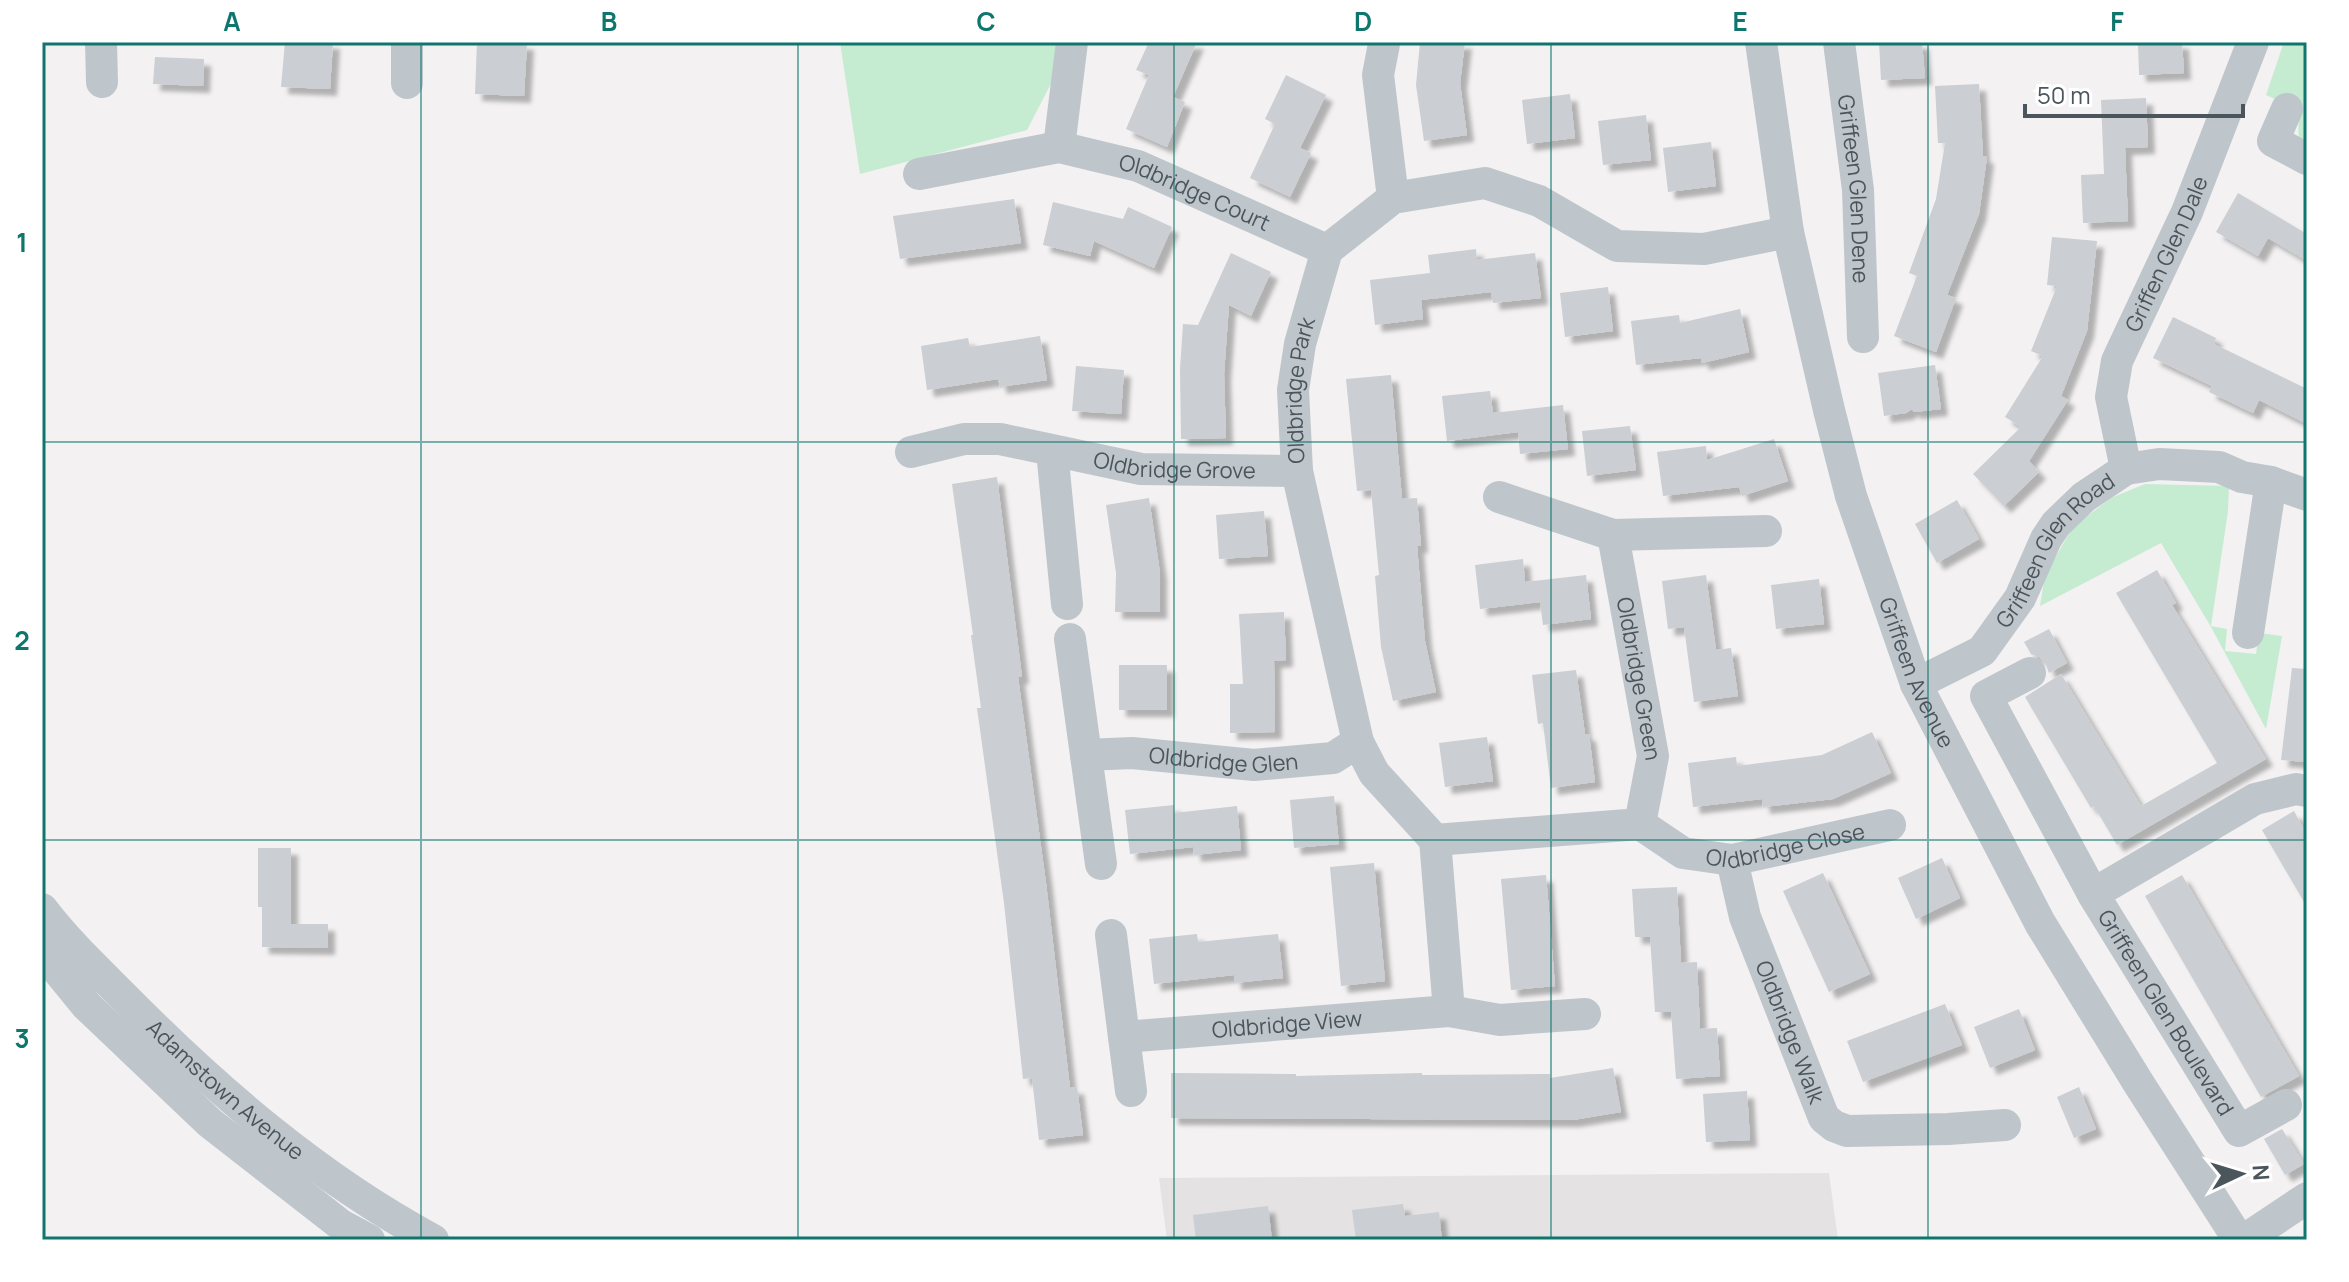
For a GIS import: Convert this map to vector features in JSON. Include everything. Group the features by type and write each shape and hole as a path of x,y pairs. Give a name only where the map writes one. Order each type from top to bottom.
{"street":[{"path":"101,42 102,82"},
{"path":"407,42 407,83"},
{"path":"1059,147 1072,42"},
{"name":"Griffeen Avenue","path":"1761,42 1788,232 1851,496 1916,684 2040,923 2139,1084 2242,1240"},
{"name":"Griffeen Glen Dene","path":"1839,42 1858,190 1863,337"},
{"name":"Griffen Glen Dale","path":"2126,469 2111,397 2117,361 2187,212 2253,42"},
{"path":"1384,44 1378,75 1393,198"},
{"path":"2287,109 2273,141 2307,159"},
{"name":"Oldbridge Court","path":"919,174 1059,147 1138,166 1327,250"},
{"path":"1327,250 1393,198 1485,183 1539,201 1617,246 1704,249 1788,232"},
{"name":"Oldbridge Park","path":"1327,250 1300,344 1293,390 1297,471 1358,742 1374,773 1435,840"},
{"name":"Oldbridge Grove","path":"911,452 964,439 1000,439 1141,469 1297,471"},
{"path":"1052,451 1067,604"},
{"name":"Griffeen Glen Road","path":"1916,684 1982,651 2020,598 2046,539 2056,524 2084,497 2126,469 2159,464 2219,467 2242,477 2271,482 2307,495"},
{"path":"2248,633 2271,482"},
{"path":"1499,497 1613,535 1766,531"},
{"name":"Oldbridge Green","path":"1613,535 1653,756 1640,824"},
{"path":"1070,639 1101,864"},
{"name":"Griffeen Glen Boulevard","path":"2030,673 1986,696 2093,894 2239,1131 2286,1105"},
{"name":"Oldbridge Glen","path":"1086,755 1132,753 1254,765 1333,758 1358,742"},
{"name":"Griffeen Glen Boulevard","path":"2093,894 2255,799 2296,789 2307,791"},
{"path":"1449,1011 1435,840 1640,824"},
{"name":"Oldbridge Close","path":"1640,824 1683,853 1732,860 1890,825"},
{"name":"Oldbridge Walk","path":"1732,860 1745,917 1824,1118 1847,1131 2005,1125"},
{"name":"Adamstown Avenue","path":"42,909 59,931 173,1046 295,1151 405,1225 433,1240"},
{"path":"1111,935 1131,1091"},
{"name":"Adamstown Avenue","path":"42,951 87,1006 210,1123 341,1225 369,1240"},
{"name":"Oldbridge View","path":"1124,1037 1449,1011 1500,1020 1585,1014"},
{"path":"2242,1240 2307,1198"}],"shaded area":[{"path":"1829,1173 1838,1240 1167,1240 1159,1178"}],"green space":[{"path":"840,42 1062,42 1058,70 1027,130 860,174"},
{"path":"2284,42 2307,42 2307,150 2299,136 2301,110 2266,95"},
{"path":"2145,484 2229,486 2211,626 2227,629 2225,651 2256,654 2259,633 2282,636 2266,729 2161,543 2040,606 2045,575 2073,527 2111,498"}],"building":[{"path":"285,42 333,42 330,89 281,87"},
{"path":"477,42 527,43 524,96 475,94"},
{"path":"1149,42 1197,42 1173,97 1185,102 1167,147 1126,129 1149,75 1136,70"},
{"path":"1420,42 1465,42 1460,83 1467,135 1424,141 1416,85"},
{"path":"1879,42 1922,42 1925,78 1881,80"},
{"path":"2138,42 2182,42 2184,73 2139,75"},
{"path":"155,57 204,59 203,86 153,84"},
{"path":"1286,75 1326,95 1300,148 1311,153 1290,197 1250,178 1275,124 1265,119"},
{"path":"1979,84 1983,156 1987,157 1979,214 1947,295 1956,298 1936,352 1894,336 1917,276 1909,273 1936,199 1945,143 1938,143 1935,86"},
{"path":"1570,94 1575,138 1527,144 1522,100"},
{"path":"2146,98 2148,147 2125,148 2128,221 2083,223 2081,175 2104,174 2101,100"},
{"path":"1646,115 1651,160 1603,165 1598,121"},
{"path":"1711,142 1716,186 1668,192 1663,148"},
{"path":"2238,193 2307,234 2307,261 2268,238 2258,256 2216,232"},
{"path":"1014,199 1021,243 900,259 893,216"},
{"path":"1053,202 1123,219 1128,207 1172,227 1154,268 1094,241 1090,256 1043,245"},
{"path":"2052,237 2097,241 2087,331 2061,396 2068,400 2029,461 2039,472 2004,506 1973,474 2021,427 2005,417 2043,356 2031,351 2057,286 2047,285"},
{"path":"1476,249 1477,260 1535,253 1541,298 1493,303 1491,292 1421,300 1423,319 1375,325 1370,280 1430,273 1428,255"},
{"path":"1231,253 1271,272 1251,316 1229,305 1224,374 1226,438 1181,439 1183,324 1198,325"},
{"path":"1608,287 1613,331 1565,337 1560,293"},
{"path":"1740,309 1749,352 1702,363 1701,358 1636,365 1631,321 1679,315 1680,323"},
{"path":"2173,317 2216,338 2214,344 2307,389 2307,424 2259,400 2253,413 2209,392 2212,386 2153,358"},
{"path":"1040,336 1047,380 1000,387 998,379 927,390 921,346 968,338 970,347"},
{"path":"1935,365 1941,409 1914,412 1912,409 1906,413 1884,416 1878,373"},
{"path":"1076,366 1124,370 1121,414 1072,411"},
{"path":"1391,375 1402,499 1417,498 1421,546 1417,546 1425,641 1436,692 1393,701 1381,647 1375,576 1379,575 1371,490 1357,491 1346,379"},
{"path":"1490,391 1493,413 1563,405 1568,449 1520,454 1518,432 1447,441 1442,396"},
{"path":"1630,426 1636,470 1587,476 1582,431"},
{"path":"1774,439 1788,481 1742,496 1739,487 1663,496 1657,452 1706,446 1707,460"},
{"path":"997,477 1022,677 1018,677 1070,1088 1077,1087 1083,1135 1039,1140 1032,1078 1023,1079 1004,903 977,708 981,708 973,635 952,484"},
{"path":"1149,498 1160,573 1160,612 1115,612 1116,573 1106,505"},
{"path":"1957,500 1979,539 1937,563 1915,524"},
{"path":"1264,511 1268,556 1219,559 1216,515"},
{"path":"1523,559 1525,582 1586,575 1591,619 1543,625 1540,602 1480,609 1475,565"},
{"path":"2157,570 2176,603 2172,605 2266,759 2117,845 2094,806 2091,808 2025,697 2061,674 2141,806 2217,763 2116,593"},
{"path":"1706,575 1716,650 1731,648 1738,696 1694,702 1684,627 1668,629 1662,581"},
{"path":"1819,579 1824,624 1776,629 1771,585"},
{"path":"1284,612 1286,660 1274,661 1275,732 1230,733 1230,684 1243,684 1239,614"},
{"path":"2049,629 2067,663 2049,673 2046,664 2031,654 2024,642"},
{"path":"1119,665 1167,665 1167,710 1119,710"},
{"path":"2292,668 2307,669 2307,762 2281,760"},
{"path":"1576,670 1595,782 1551,788 1543,723 1538,724 1532,675"},
{"path":"1872,732 1891,773 1833,799 1763,807 1762,799 1693,807 1688,763 1736,757 1737,766 1822,755"},
{"path":"1487,737 1493,781 1445,787 1439,743"},
{"path":"1334,796 1339,844 1294,848 1290,800"},
{"path":"1174,805 1174,813 1237,806 1241,850 1194,855 1193,847 1130,854 1125,810"},
{"path":"2294,811 2307,835 2307,907 2262,830"},
{"path":"258,848 291,848 291,924 328,924 328,948 262,947"},
{"path":"1942,858 1960,898 1916,919 1898,878"},
{"path":"1374,863 1385,981 1341,986 1330,867"},
{"path":"1823,873 1870,974 1829,992 1783,891"},
{"path":"1546,875 1555,986 1511,990 1501,879"},
{"path":"2182,875 2299,1076 2261,1097 2145,896"},
{"path":"1677,887 1681,963 1697,962 1700,1029 1717,1028 1720,1076 1676,1079 1671,1012 1655,1012 1650,937 1635,937 1632,889"},
{"path":"1197,934 1198,942 1278,934 1283,978 1234,983 1234,975 1154,984 1149,939"},
{"path":"1945,1004 1962,1045 1863,1082 1847,1041"},
{"path":"2019,1009 2035,1050 1990,1068 1974,1027"},
{"path":"1613,1068 1621,1112 1573,1120 1171,1118 1171,1073 1296,1076 1550,1074 1550,1078"},
{"path":"2079,1087 2096,1129 2074,1138 2057,1097"},
{"path":"1747,1091 1750,1140 1706,1142 1703,1094"},
{"path":"2282,1129 2304,1164 2285,1175 2264,1139"},
{"path":"1403,1204 1405,1216 1439,1212 1442,1240 1356,1240 1352,1210"},
{"path":"1268,1206 1272,1240 1196,1240 1193,1215"}]}
